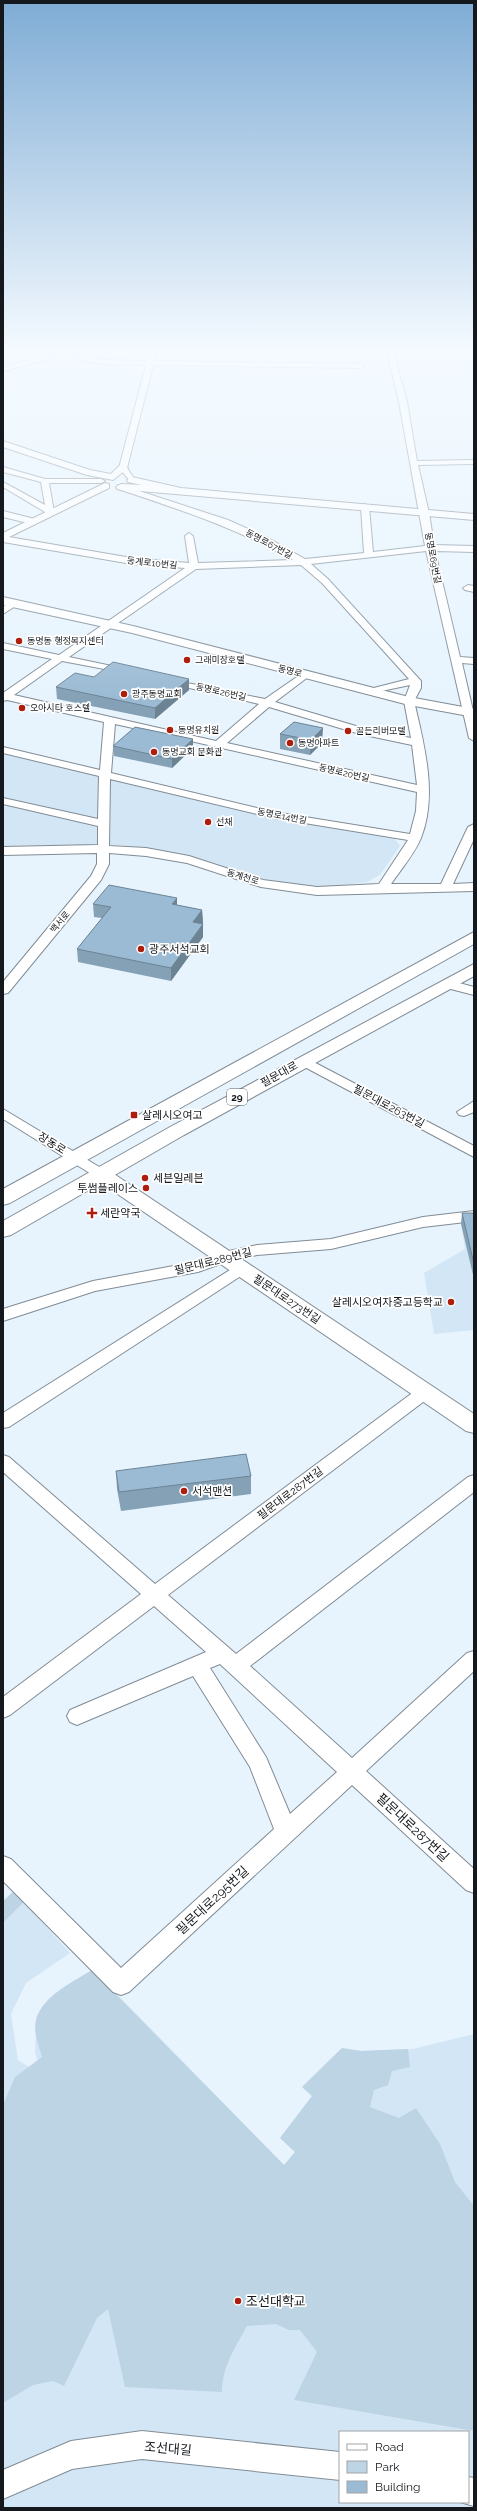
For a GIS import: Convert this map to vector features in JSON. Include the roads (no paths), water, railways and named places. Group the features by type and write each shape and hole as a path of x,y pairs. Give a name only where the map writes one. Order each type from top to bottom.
{"main road":[{"name":"29","path":"3,1198 76,1158 110,1137 474,937"},
{"name":"필문대로","path":"3,1230 304,1061 474,969"}],"street":[{"path":"64,464 85,471 181,491"},
{"path":"3,538 103,483 123,468 124,464"},
{"name":"동명로69번길","path":"413,464 425,513 430,548 470,712 474,738"},
{"path":"123,468 132,480"},
{"path":"3,469 45,481 103,483 121,487 474,517"},
{"path":"85,471 103,483"},
{"path":"121,487 129,485 132,480"},
{"path":"45,481 50,512"},
{"path":"3,484 50,512"},
{"name":"동명로67번길","path":"121,487 225,522 265,540 303,562 335,591 416,681"},
{"path":"365,507 370,554"},
{"path":"3,514 32,521"},
{"path":"58,658 194,566 189,536"},
{"name":"동계로10번길","path":"3,538 132,561 194,566 303,562"},
{"name":"동명로67번길","path":"303,562 430,548 474,549"},
{"path":"3,611 9,602"},
{"name":"동명로","path":"9,602 107,624 409,701 470,712"},
{"path":"3,646 141,675"},
{"name":"동명로20번길","path":"4,697 58,658"},
{"path":"456,658 474,661"},
{"path":"219,744 267,703 304,675"},
{"name":"동명로26번길","path":"156,678 267,703 364,732 419,743"},
{"path":"367,690 416,681 416,688 409,701 419,743 422,790 415,838 383,888"},
{"name":"동명로20번길","path":"4,697 110,719 422,790"},
{"path":"105,848 105,775 110,719"},
{"name":"동명로14번길","path":"3,750 274,815 415,838"},
{"path":"3,801 105,824"},
{"path":"446,887 449,876 469,840 474,827"},
{"name":"동계천로","path":"3,851 105,848 172,856 261,883 292,889 317,891 383,888 474,887"},
{"name":"백서로","path":"3,990 97,877 103,864 105,848"},
{"path":"448,984 474,991"},
{"name":"필문대로263번길","path":"304,1061 474,1152"},
{"name":"장동로","path":"3,1113 101,1174"},
{"name":"필문대로273번길","path":"101,1174 474,1424"},
{"name":"필문대로289번길","path":"3,1315 93,1286 233,1262 257,1250 331,1244 423,1222 474,1216"},
{"path":"3,1422 233,1262"},
{"name":"필문대로287번길","path":"155,1595 425,1392"},
{"name":"필문대로287번길","path":"3,1462 229,1660 474,1883"},
{"path":"77,1716 196,1664 229,1660 474,1482"},
{"path":"3,1709 155,1595"},
{"path":"196,1664 225,1706 259,1764 286,1832 474,1659"},
{"name":"필문대로295번길","path":"3,1866 121,1984 286,1832"},
{"name":"조선대길","path":"3,2485 71,2455 142,2445 339,2466"}],"place":[{"name":"동명동 행정복지센터","path":"19,641"},
{"name":"그래미장호텔","path":"187,660"},
{"name":"광주동명교회","path":"124,694"},
{"name":"오아시타 호스텔","path":"22,708"},
{"name":"동명유치원","path":"170,730"},
{"name":"골든리버모텔","path":"348,731"},
{"name":"동명아파트","path":"290,743"},
{"name":"동명교회 문화관","path":"154,752"},
{"name":"선채","path":"208,822"},
{"name":"광주서석교회","path":"141,949"},
{"name":"살레시오여고","path":"134,1115"},
{"name":"세븐일레븐","path":"145,1178"},
{"name":"투썸플레이스","path":"146,1188"},
{"name":"세란약국","path":"92,1213"},
{"name":"살레시오여자중고등학교","path":"451,1302"},
{"name":"서석맨션","path":"184,1491"},
{"name":"조선대학교","path":"238,2301"}]}
